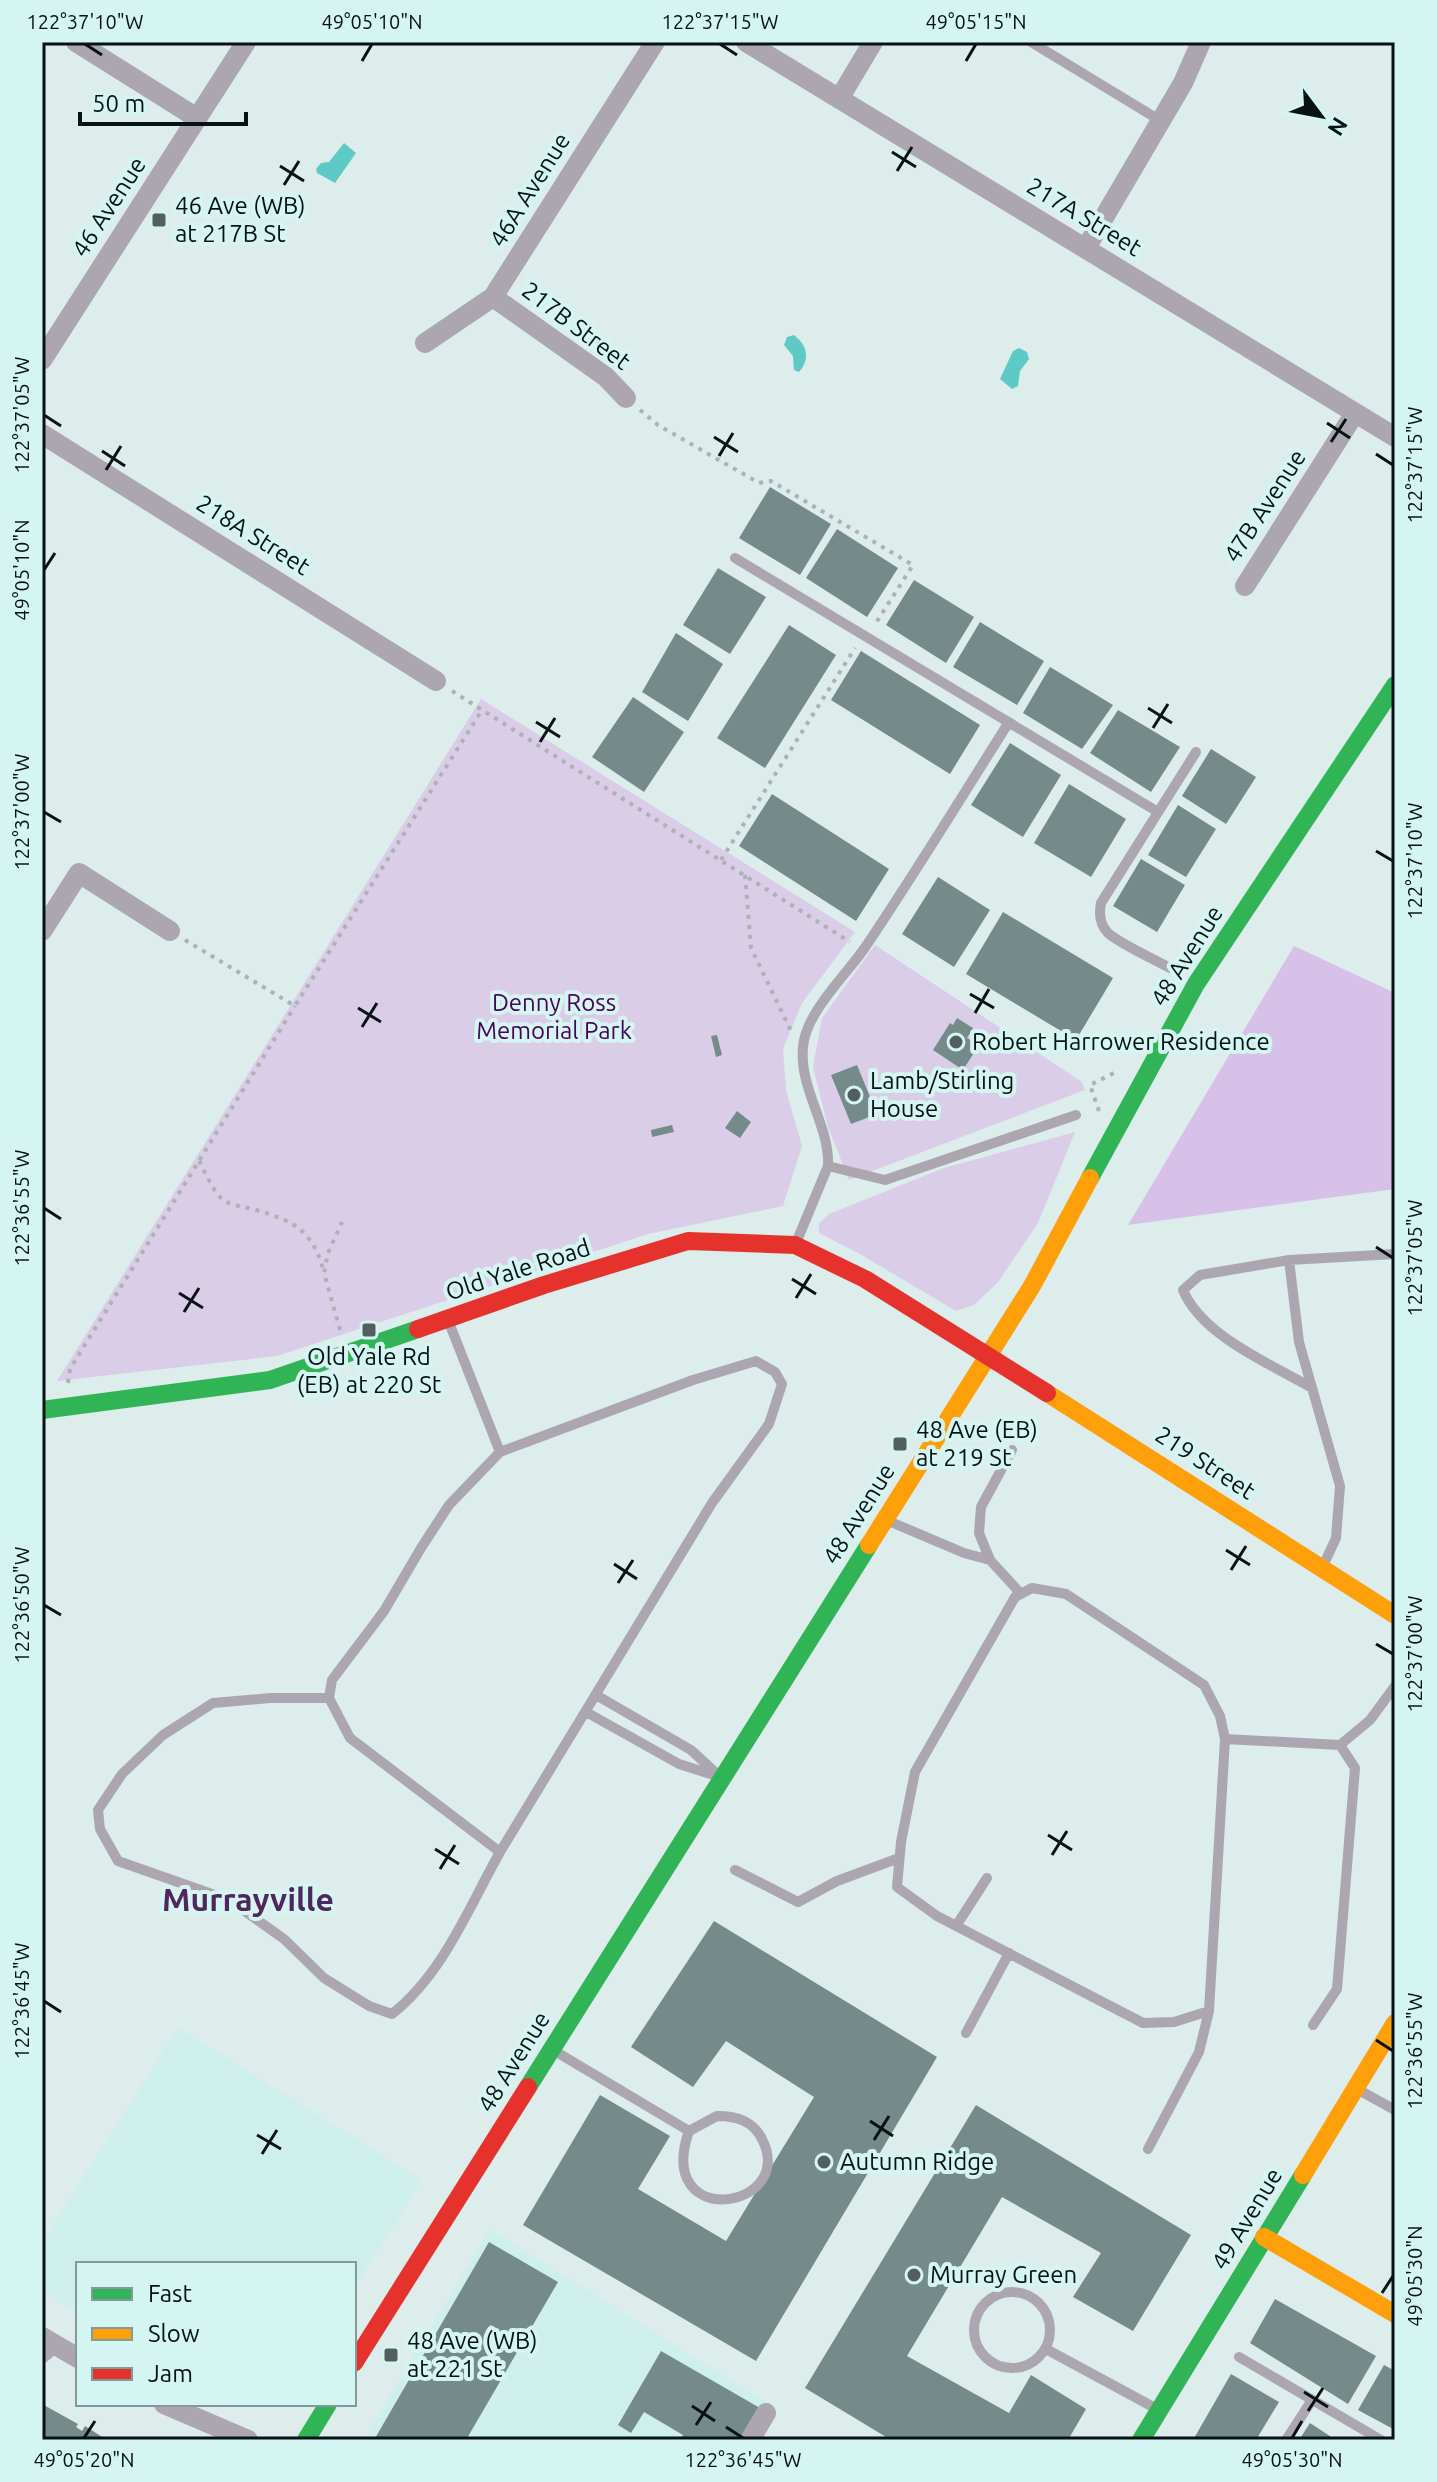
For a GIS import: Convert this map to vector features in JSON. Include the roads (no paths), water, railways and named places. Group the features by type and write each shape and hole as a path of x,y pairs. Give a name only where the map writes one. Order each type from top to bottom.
{"street":[{"path":"76,42 197,118"},
{"name":"46 Avenue","path":"42,360 246,42"},
{"name":"46A Avenue","path":"425,343 493,297 655,42"},
{"name":"217A Street","path":"746,42 1395,437"},
{"path":"839,99 873,42"},
{"path":"1086,248 1183,83 1201,42"},
{"name":"217B Street","path":"493,297 606,377 626,398"},
{"name":"47B Avenue","path":"1245,586 1355,413"},
{"name":"218A Street","path":"42,434 436,681"},
{"name":"48 Avenue","path":"356,2360 1032,1286 1196,984 1395,685"},
{"path":"42,931 79,873 170,931"},
{"name":"Old Yale Road","path":"42,1410 270,1380 448,1318 688,1241 795,1245 865,1279 988,1355"},
{"name":"219 Street","path":"988,1355 1395,1615"},
{"name":"49 Avenue","path":"1141,2440 1393,2030"},
{"path":"1264,2237 1395,2314"},
{"path":"47,2347 76,2357"},
{"path":"169,2406 248,2440"},
{"path":"306,2440 327,2406"},
{"path":"750,2440 766,2413"}],"lane":[{"path":"1037,43 1161,121"},
{"path":"735,558 1158,812"},
{"path":"795,1245 828,1166 829,1154 805,1073 803,1044 810,1025 863,950 1009,722"},
{"path":"1170,968 1108,933 1099,911 1101,903 1196,752"},
{"path":"828,1166 885,1180 1076,1115"},
{"path":"1312,1388 1226,1339 1188,1301 1183,1290 1200,1275 1289,1260 1395,1254"},
{"path":"1289,1260 1299,1342 1340,1486 1336,1538 1322,1568"},
{"path":"448,1318 500,1452"},
{"path":"329,1698 270,1698 213,1703 163,1735 122,1774 98,1810 100,1829 118,1861 229,1900 284,1939 324,1978 369,2006 392,2014 415,1996 441,1957 500,1852 712,1503 769,1424 782,1384 775,1372 756,1361 693,1380 500,1452 449,1505 384,1611 332,1680 329,1698 350,1738 500,1852"},
{"path":"1012,1450 981,1507 979,1533 990,1560 1021,1594"},
{"path":"884,1519 964,1553 990,1560"},
{"path":"1148,2149 1199,2052 1209,2011 1225,1739 1220,1716 1204,1685 1066,1594 1032,1588 1015,1597 915,1772 899,1858 897,1887 937,1916 1143,2023 1174,2022 1209,2011"},
{"path":"1225,1739 1340,1745 1370,1720 1395,1686"},
{"path":"596,1695 691,1750 722,1777"},
{"path":"586,1712 679,1764 722,1777"},
{"path":"1313,2025 1337,1989 1355,1768 1340,1745"},
{"path":"735,1870 798,1902 837,1881 899,1858"},
{"path":"956,1926 987,1878"},
{"path":"966,2033 1009,1953"},
{"path":"551,2049 689,2131"},
{"path":"1356,2088 1395,2110"},
{"path":"717,2116 732,2116 746,2121 765,2144 765,2173 757,2186 735,2200 708,2198 697,2191 688,2181 683,2168 682,2155 689,2131 717,2116"},
{"path":"1016,2292 1038,2302 1050,2324 1046,2349 1028,2365 1015,2368 991,2362 982,2353 974,2330 982,2306 1003,2293 1016,2292"},
{"path":"1046,2349 1159,2410"},
{"path":"1239,2357 1381,2440"},
{"path":"1286,2440 1312,2400"}],"water":[{"path":"344,143 356,153 335,183 317,173 316,169 321,163 329,162"},
{"path":"794,335 806,353 799,372 794,370 793,356 784,345 787,337"},
{"path":"1019,348 1027,352 1029,359 1020,371 1018,386 1012,389 1000,379 1013,351"}],"place":[{"name":"46 Ave (WB) at 217B St","path":"159,220"},
{"name":"Robert Harrower Residence","path":"956,1042"},
{"name":"Lamb/Stirling House","path":"854,1095"},
{"name":"Old Yale Rd (EB) at 220 St","path":"369,1330"},
{"name":"48 Ave (EB) at 219 St","path":"900,1444"},
{"name":"Autumn Ridge","path":"824,2162"},
{"name":"Murray Green","path":"914,2275"},
{"name":"48 Ave (WB) at 221 St","path":"391,2355"}],"district":[{"name":"Murrayville","path":"248,1900"}],"park label":[{"name":"Denny Ross Memorial Park","path":"554,1017"}]}
